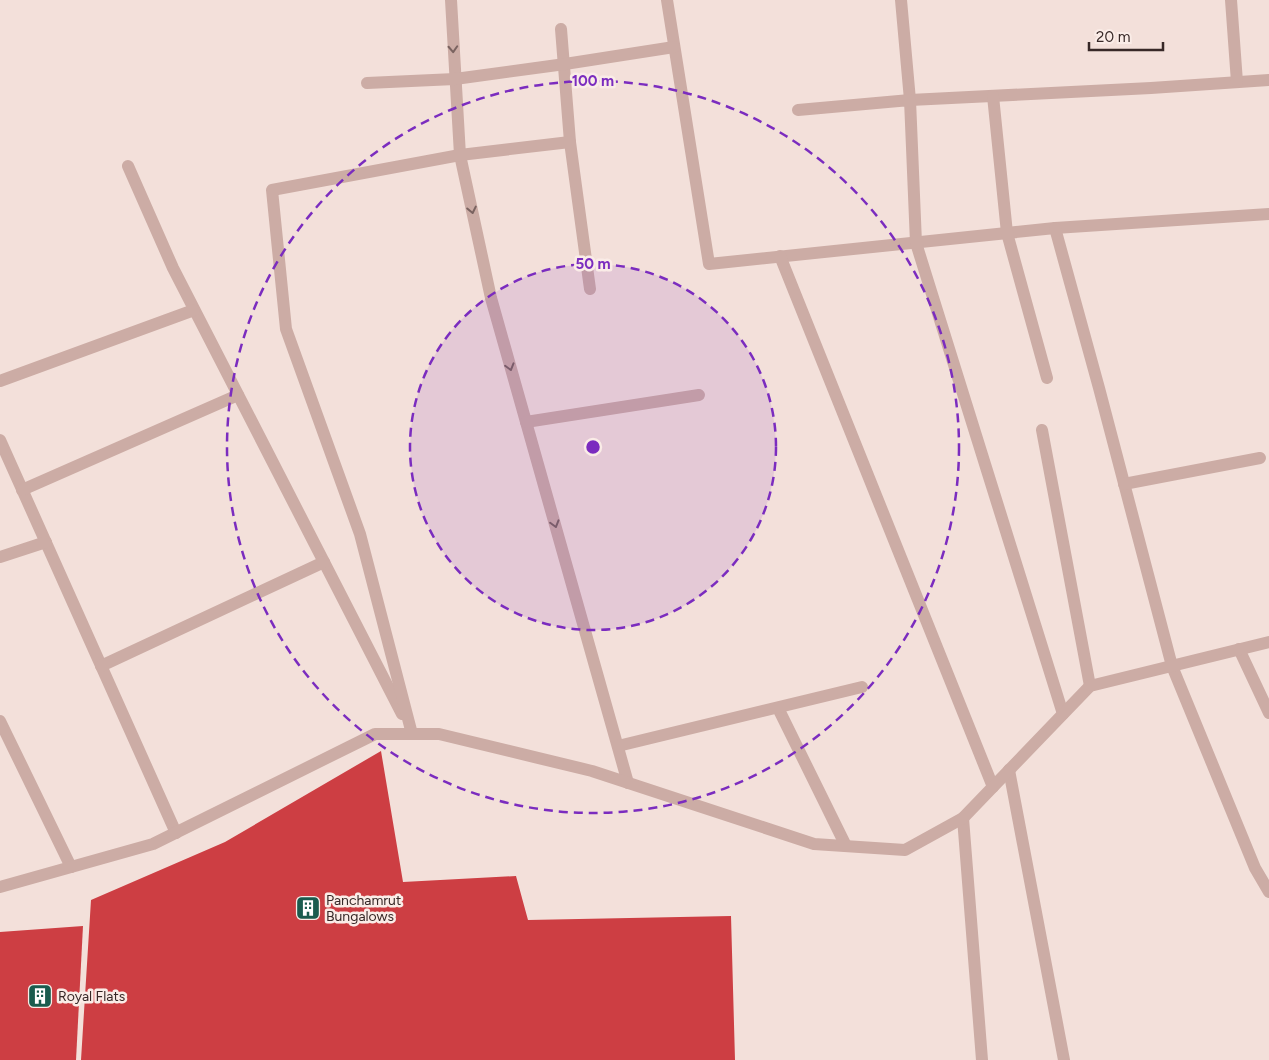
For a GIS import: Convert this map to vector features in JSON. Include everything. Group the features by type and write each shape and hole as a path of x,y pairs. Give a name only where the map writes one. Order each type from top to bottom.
{"street":[{"path":"451,0 460,155 491,298 628,783"},
{"path":"666,0 709,264 1055,228 1269,214"},
{"path":"901,0 910,100 916,243 1063,714"},
{"path":"1231,0 1237,82"},
{"path":"560,29 565,64 570,142 590,289"},
{"path":"367,82 455,79 674,47"},
{"path":"798,110 910,100 1269,80"},
{"path":"993,96 1007,233 1047,378"},
{"path":"412,734 360,534 286,329 272,190 460,155 570,142"},
{"path":"128,166 173,268 194,310 412,734"},
{"path":"1055,228 1172,666 1255,868 1269,892"},
{"path":"780,256 992,788"},
{"path":"0,381 194,310"},
{"path":"22,490 238,395"},
{"path":"526,422 699,395"},
{"path":"1042,430 1090,686"},
{"path":"0,440 176,833"},
{"path":"1124,484 1260,458"},
{"path":"0,557 46,542"},
{"path":"101,666 324,562"},
{"path":"0,887 152,844 375,734 439,734 592,771 814,844 905,850 963,818 1090,686 1269,642"},
{"path":"1239,650 1269,713"},
{"path":"618,746 862,687"},
{"path":"778,708 846,846"},
{"path":"0,721 71,867"},
{"path":"1009,770 1064,1060"},
{"path":"963,818 982,1060"}],"building":[{"name":"Panchamrut Bungalows","path":"381,751 403,882 516,876 528,920 731,916 735,1060 81,1060 91,900 225,842"},
{"name":"Royal Flats","path":"83,926 76,1060 0,1060 0,932"}],"place":[{"name":"Panchamrut Bungalows","path":"308,908"},
{"name":"Royal Flats","path":"40,996"}]}
